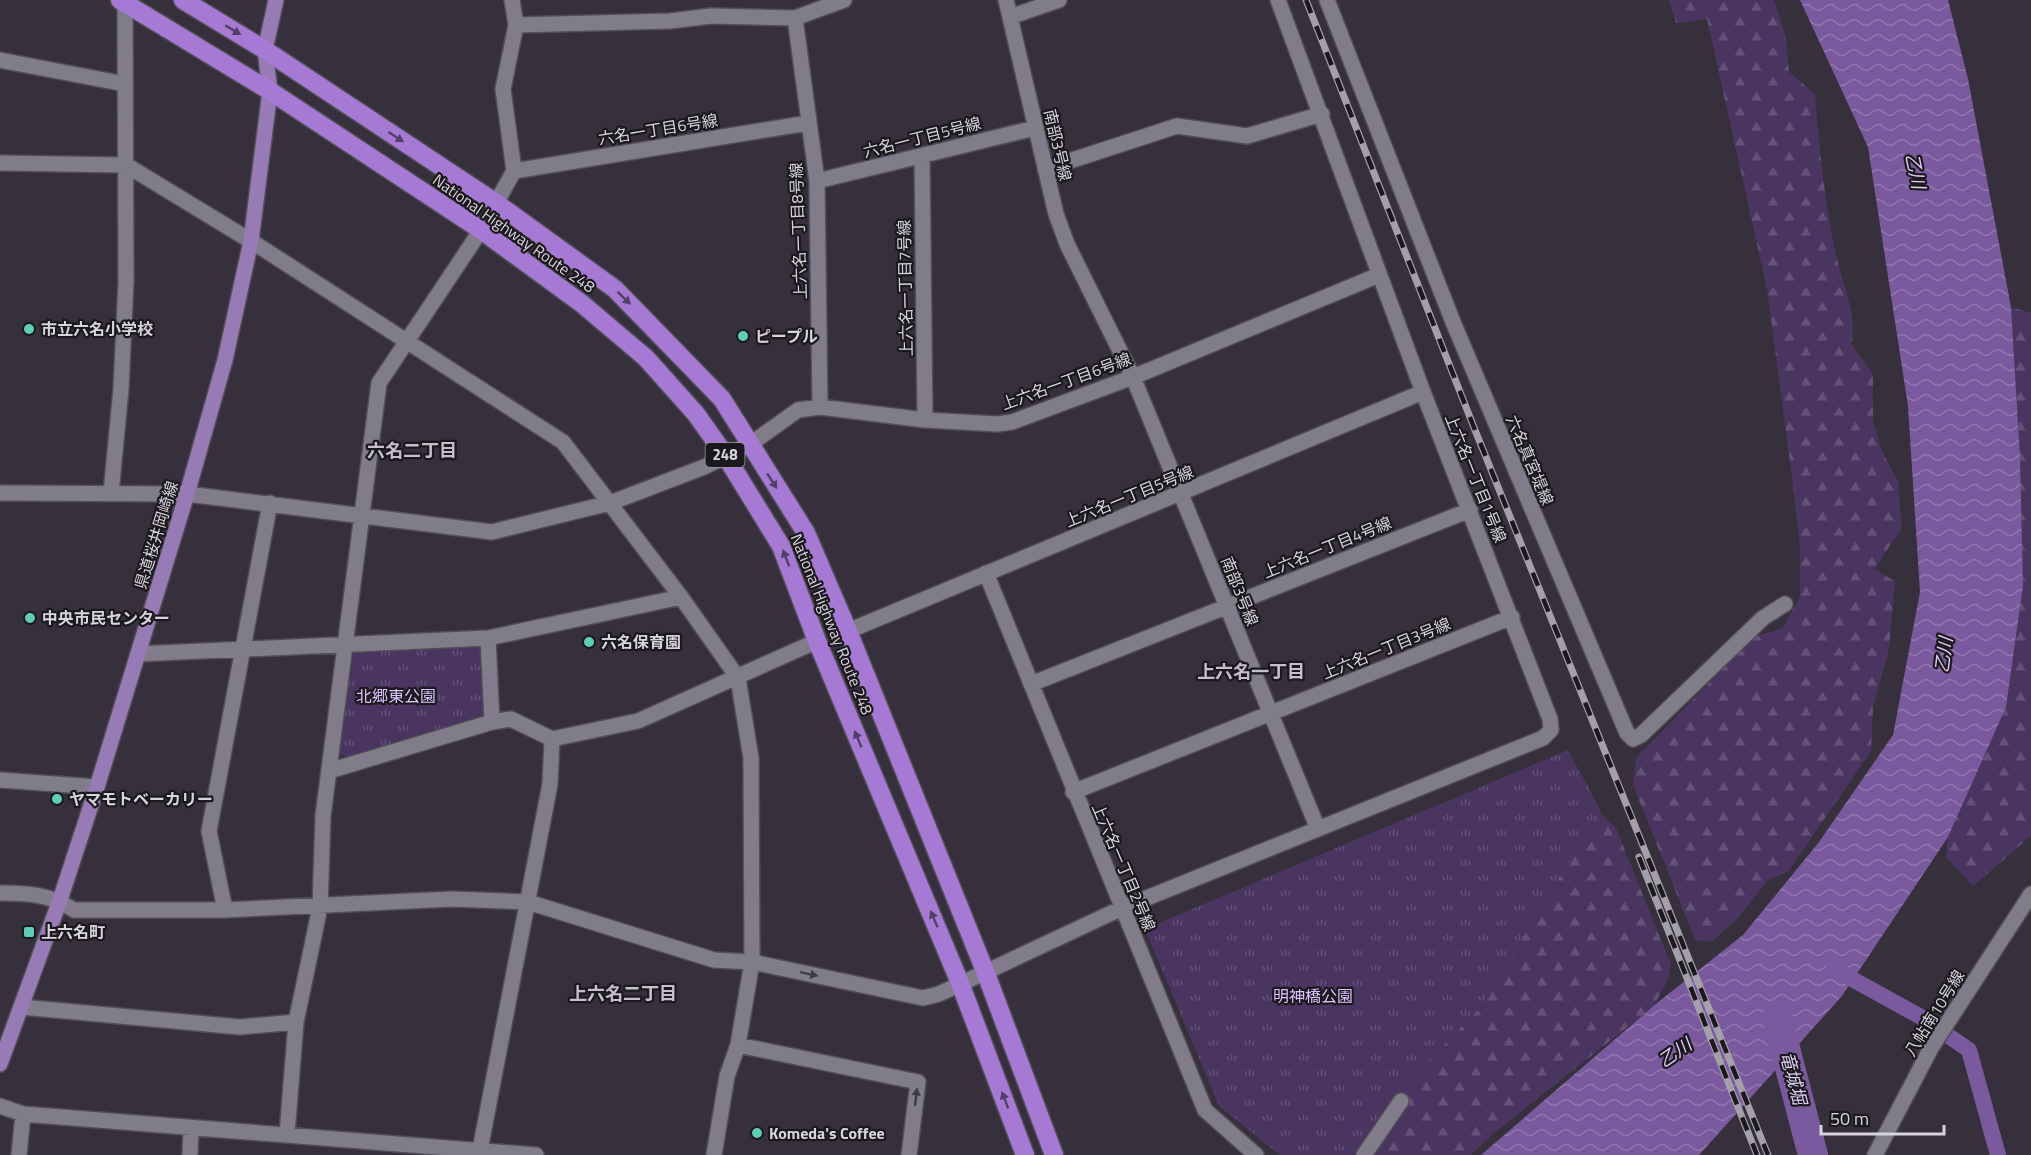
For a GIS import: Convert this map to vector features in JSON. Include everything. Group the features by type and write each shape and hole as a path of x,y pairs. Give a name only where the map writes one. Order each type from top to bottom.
{"highway":[{"name":"National Highway Route 248","path":"183,0 265,50 496,203 615,290 722,399 806,533 848,631 985,971 1054,1155"},
{"name":"National Highway Route 248","path":"122,2 270,91 481,230 581,303 646,358 696,414 725,455 781,546 817,641 960,983 1025,1155"}],"main road":[{"name":"県道桜井岡崎線","path":"0,1065 60,900 97,787 187,494 225,360 251,241 270,91 265,50 276,0"}],"street":[{"path":"496,203 514,171 503,89 516,25 512,0"},
{"path":"516,25 670,21 711,16 795,18 844,0"},
{"name":"南部3号線","path":"1006,0 1056,214 1067,244 1133,377 1318,829"},
{"path":"1010,16 1059,0"},
{"name":"上六名一丁目1号線","path":"1278,0 1423,392 1550,718 1551,730 1544,738 1318,829"},
{"name":"六名真宮堤線","path":"1327,0 1453,322 1627,733 1633,738 1641,735 1763,618 1785,604"},
{"path":"111,493 125,293 126,165 122,2"},
{"name":"上六名一丁目8号線","path":"795,18 817,181 820,407"},
{"path":"0,60 125,84"},
{"path":"1045,169 1177,126 1247,136 1322,114"},
{"name":"六名一丁目6号線","path":"514,171 808,123"},
{"name":"六名一丁目5号線","path":"817,181 1035,128"},
{"name":"上六名一丁目7号線","path":"922,156 925,420"},
{"path":"0,163 126,165 251,241 563,442 681,597 738,678 751,758 752,962 738,1045 727,1076 714,1155"},
{"path":"287,1134 296,1023 320,907 323,816 379,383 481,230"},
{"name":"上六名一丁目6号線","path":"0,493 187,494 492,532 610,503 704,467 749,445 798,410 820,407 925,420 997,424 1012,422 1133,377 1379,274"},
{"name":"上六名一丁目5号線","path":"848,631 1423,392"},
{"path":"225,910 209,831 241,648 270,503"},
{"name":"上六名一丁目4号線","path":"1031,684 1470,510"},
{"name":"上六名一丁目2号線","path":"986,573 1073,792 1205,1110 1256,1155"},
{"path":"138,654 488,638 681,597"},
{"name":"上六名一丁目3号線","path":"1073,792 1512,617"},
{"path":"488,638 492,722"},
{"path":"329,771 492,722 511,719 552,739 639,722 817,641"},
{"path":"480,1150 550,784 552,739"},
{"path":"0,780 97,787"},
{"path":"0,893 38,893 60,900 74,910 225,910 452,899 528,902 714,960 752,962 923,998 939,994 1122,908 1318,829"},
{"name":"八帖南10号線","path":"1875,1155 1931,1048 2031,894"},
{"path":"21,1007 240,1027 296,1023"},
{"path":"738,1045 918,1082 909,1155"},
{"path":"1364,1155 1401,1101"},
{"path":"0,1106 23,1114 536,1155"},
{"path":"20,1155 23,1114"},
{"path":"190,1155 191,1128"},
{"path":"325,1155 327,1139"}],"green space":[{"path":"1669,0 1774,0 1786,38 1789,72 1815,94 1829,218 1853,322 1851,344 1873,374 1873,421 1882,451 1898,482 1902,528 1874,569 1895,581 1889,649 1873,707 1871,751 1788,872 1769,879 1737,919 1711,942 1695,940 1633,785 1636,758 1754,637 1783,628 1800,596 1800,547 1767,289 1707,19 1676,23"},
{"path":"2011,307 2031,313 2031,836 1973,886 1946,857 1948,837 2006,707 2023,586 2020,456"},
{"name":"北郷東公園","path":"483,647 485,716 346,757 339,753 354,652"},
{"name":"明神橋公園","path":"1568,750 1601,811 1480,1008 1403,1087 1357,1155 1280,1155 1219,1106 1145,929"},
{"path":"1597,810 1616,828 1671,965 1668,979 1654,1006 1494,1133 1471,1155 1337,1155"}],"water":[{"name":"乙川","path":"1800,0 1948,0 1968,79 2011,307 2020,456 2023,586 2006,707 1948,837 1842,996 1699,1155 1481,1155 1657,1003 1743,935 1819,842 1893,735 1920,592 1908,406 1868,147"}],"waterway":[{"path":"1834,969 1921,1017 1969,1050 1998,1155"},
{"name":"竜城堀","path":"1777,1018 1813,1155"}],"railway":[{"path":"1306,0 1475,430 1768,1155"},
{"path":"1639,857 1757,1155"}],"place":[{"name":"市立六名小学校","path":"29,329"},
{"name":"ピープル","path":"743,336"},
{"name":"中央市民センター","path":"30,618"},
{"name":"六名保育園","path":"589,642"},
{"name":"ヤマモトベーカリー","path":"57,799"},
{"name":"上六名町","path":"29,932"},
{"name":"Komeda's Coffee","path":"757,1133"}],"district":[{"name":"六名二丁目","path":"412,451"},
{"name":"上六名一丁目","path":"1251,672"},
{"name":"上六名二丁目","path":"623,994"}]}
